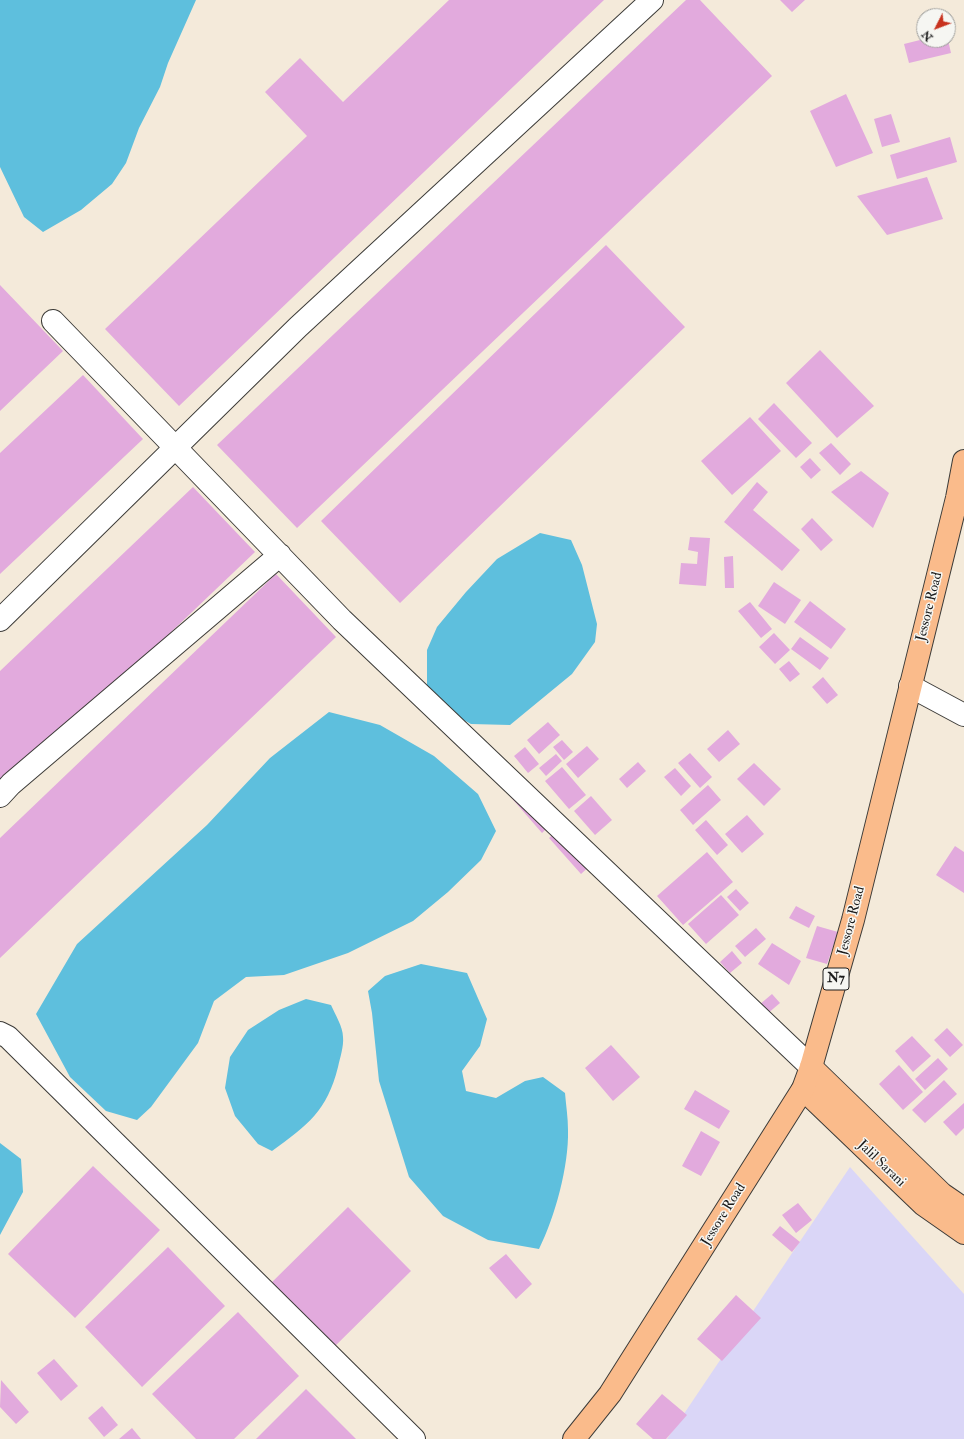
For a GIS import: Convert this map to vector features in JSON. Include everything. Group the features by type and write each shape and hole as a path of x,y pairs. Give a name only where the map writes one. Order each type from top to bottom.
{"main road":[{"name":"Jessore Road","path":"574,1439 610,1394 803,1089 811,1067 853,920 910,686 961,499 964,461"},
{"name":"Jalil Sarani","path":"811,1067 942,1194 964,1209"},
{"name":"Jalil Sarani","path":"803,1089 924,1205 964,1233"}],"street":[{"path":"0,620 298,327 652,0"},
{"path":"53,321 348,625 811,1067"},
{"path":"0,796 11,784 280,555"},
{"path":"910,686 964,714"},
{"path":"0,1033 8,1037 414,1439"}],"shaded area":[{"path":"850,1167 964,1294 964,1439 667,1439"}],"water":[{"path":"0,0 196,0 168,63 160,87 139,128 126,163 112,184 81,210 43,232 24,217 0,167"},
{"path":"540,533 571,540 582,565 597,624 595,642 572,674 510,725 471,724 445,710 427,686 427,650 437,627 466,592 497,559"},
{"path":"329,712 380,725 434,756 478,794 496,831 481,860 448,892 413,921 348,953 284,975 246,977 214,1001 198,1043 151,1107 137,1120 106,1111 70,1077 36,1014 77,944 207,825 270,758"},
{"path":"421,964 467,973 487,1019 480,1046 462,1071 466,1091 496,1098 525,1081 543,1077 565,1093 568,1130 566,1159 560,1191 545,1236 539,1249 488,1240 443,1216 409,1177 379,1081 372,1013 368,991 385,976"},
{"path":"306,999 331,1005 343,1033 342,1052 333,1082 322,1106 306,1125 272,1151 258,1144 235,1116 225,1088 230,1057 248,1030 279,1010"},
{"path":"0,1143 21,1159 23,1192 0,1235"}],"building":[{"path":"449,0 604,0 179,406 105,329 307,136 265,92 300,58 343,102"},
{"path":"686,0 700,0 772,76 297,528 217,445"},
{"path":"780,0 805,0 792,12"},
{"path":"916,41 916,48 950,48 951,53 909,63 904,44"},
{"path":"846,94 873,153 836,167 810,111"},
{"path":"891,114 900,142 882,147 874,119"},
{"path":"950,137 957,162 897,179 890,155"},
{"path":"927,177 943,219 887,235 857,196"},
{"path":"606,245 685,327 400,603 321,521"},
{"path":"0,285 63,351 0,411"},
{"path":"820,350 874,406 837,438 786,383"},
{"path":"83,375 143,439 0,574 0,453"},
{"path":"774,403 812,443 796,458 758,419"},
{"path":"750,417 781,451 732,495 701,461"},
{"path":"831,443 851,464 840,475 819,453"},
{"path":"810,458 821,470 811,479 800,467"},
{"path":"861,471 889,493 873,528 831,492"},
{"path":"757,482 768,492 753,510 800,550 782,571 724,522"},
{"path":"193,487 255,552 0,795 0,671"},
{"path":"812,518 833,540 821,551 801,529"},
{"path":"690,537 710,538 706,586 679,584 681,563 697,564 698,552 688,550"},
{"path":"733,556 734,588 725,588 724,557"},
{"path":"276,574 336,637 0,958 0,838"},
{"path":"774,582 801,600 785,624 758,606"},
{"path":"810,601 846,629 831,649 794,622"},
{"path":"750,602 772,629 761,638 738,611"},
{"path":"774,633 790,650 775,664 759,647"},
{"path":"800,637 829,658 820,670 791,649"},
{"path":"789,661 800,674 790,682 779,669"},
{"path":"823,677 838,695 827,704 812,687"},
{"path":"548,722 560,735 539,754 527,740"},
{"path":"728,730 740,744 719,762 707,749"},
{"path":"562,740 573,752 564,760 553,747"},
{"path":"587,746 599,759 578,778 566,764"},
{"path":"525,747 539,764 528,773 514,756"},
{"path":"690,753 712,777 700,788 678,763"},
{"path":"556,754 562,761 546,776 539,768"},
{"path":"638,762 646,771 627,788 619,779"},
{"path":"754,763 781,789 764,806 737,779"},
{"path":"562,767 586,795 569,809 545,781"},
{"path":"675,768 691,786 681,796 664,777"},
{"path":"522,782 555,820 542,833 508,794"},
{"path":"708,785 721,800 693,825 680,810"},
{"path":"591,796 612,820 595,835 574,811"},
{"path":"747,815 764,834 742,853 725,834"},
{"path":"706,820 728,845 717,855 695,830"},
{"path":"564,825 595,861 581,874 549,838"},
{"path":"955,846 964,852 964,893 936,875"},
{"path":"707,852 733,882 683,925 657,896"},
{"path":"736,889 749,903 740,911 727,897"},
{"path":"721,895 739,915 706,944 688,924"},
{"path":"796,906 815,916 809,928 789,918"},
{"path":"817,926 838,932 827,964 806,958"},
{"path":"756,928 766,939 745,957 735,946"},
{"path":"772,943 801,961 789,985 758,964"},
{"path":"732,951 742,963 730,973 720,962"},
{"path":"772,994 780,1003 767,1014 759,1005"},
{"path":"947,1028 963,1045 950,1057 934,1040"},
{"path":"912,1036 931,1056 913,1072 895,1051"},
{"path":"611,1045 640,1077 613,1101 585,1068"},
{"path":"938,1058 948,1069 925,1090 915,1079"},
{"path":"899,1065 923,1092 903,1110 879,1084"},
{"path":"944,1080 957,1094 925,1123 912,1110"},
{"path":"695,1090 730,1111 719,1129 684,1109"},
{"path":"964,1103 964,1128 956,1136 943,1122"},
{"path":"701,1131 720,1142 701,1176 682,1166"},
{"path":"93,1166 160,1230 75,1318 8,1254"},
{"path":"798,1203 812,1220 796,1233 782,1215"},
{"path":"348,1207 411,1271 327,1354 264,1290"},
{"path":"780,1226 800,1242 792,1252 772,1235"},
{"path":"168,1247 225,1306 142,1387 85,1327"},
{"path":"506,1254 532,1284 516,1299 489,1268"},
{"path":"736,1295 761,1318 722,1361 697,1339"},
{"path":"238,1312 299,1376 234,1439 196,1439 152,1394"},
{"path":"54,1359 78,1386 61,1401 37,1373"},
{"path":"1,1380 29,1412 16,1424 0,1407"},
{"path":"306,1389 356,1439 256,1439"},
{"path":"662,1394 687,1415 666,1439 653,1439 636,1424"},
{"path":"102,1406 118,1425 104,1437 88,1418"},
{"path":"132,1428 141,1439 119,1439"}]}
